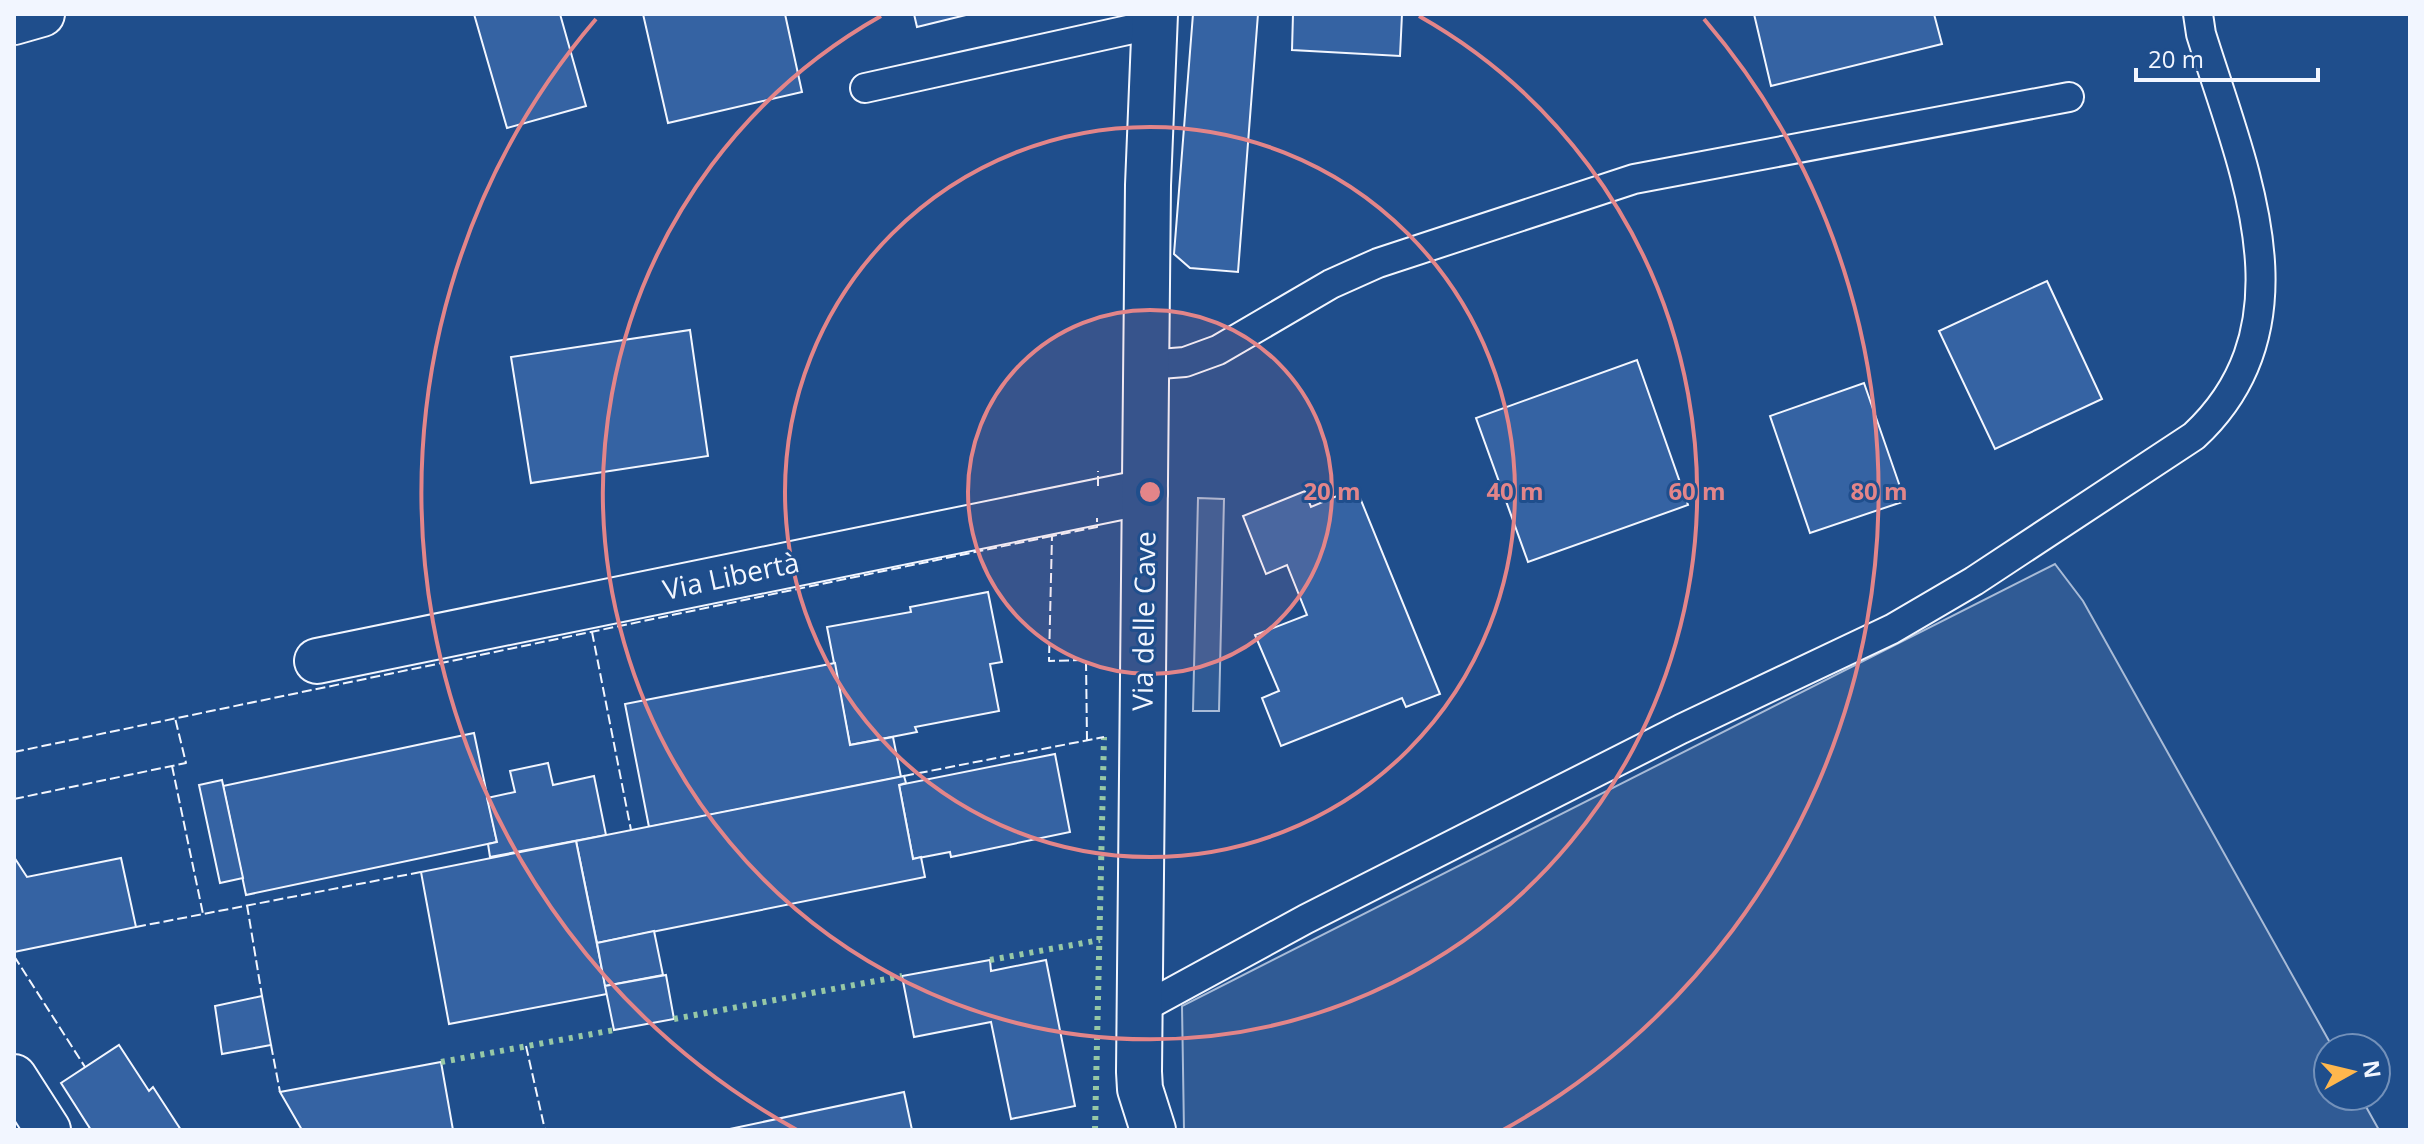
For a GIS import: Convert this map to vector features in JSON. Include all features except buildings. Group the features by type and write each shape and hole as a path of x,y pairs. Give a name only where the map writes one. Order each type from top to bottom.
{"street":[{"path":"14,22 42,14"},
{"name":"Via delle Cave","path":"1153,1130 1140,1089 1139,1010 1148,185 1155,19"},
{"name":"Via Libertà","path":"317,661 1145,492"},
{"path":"14,1077 48,1130"}],"lane":[{"path":"1139,1010 1306,919 1681,729 1892,629 1974,581 2203,429 2238,383 2256,335 2261,254 2253,203 2201,34 2198,14"},
{"path":"865,88 1155,19"},
{"path":"1147,365 1185,362 1218,350 1331,284 1378,263 1634,179 2069,97"}],"shaded area":[{"path":"1198,498 1224,499 1219,711 1193,711"},
{"path":"2055,564 2083,601 2324,1032 2312,1032 2312,1112 2369,1112 2379,1130 1184,1130 1182,1006"}],"hedge":[{"path":"1095,1130 1104,737"},
{"path":"990,960 1100,940"},
{"path":"674,1019 902,976"},
{"path":"441,1062 614,1030"}],"fence":[{"path":"1098,471 1098,486"},
{"path":"1087,741 1086,660 1049,661 1052,536 1097,527 1097,518"},
{"path":"14,752 1052,536"},
{"path":"592,632 631,830"},
{"path":"14,799 186,763 175,718"},
{"path":"904,776 1104,737"},
{"path":"172,766 203,914"},
{"path":"136,927 421,872"},
{"path":"247,905 262,996"},
{"path":"14,956 85,1067"},
{"path":"271,1045 280,1092"},
{"path":"526,1046 545,1130"}]}
